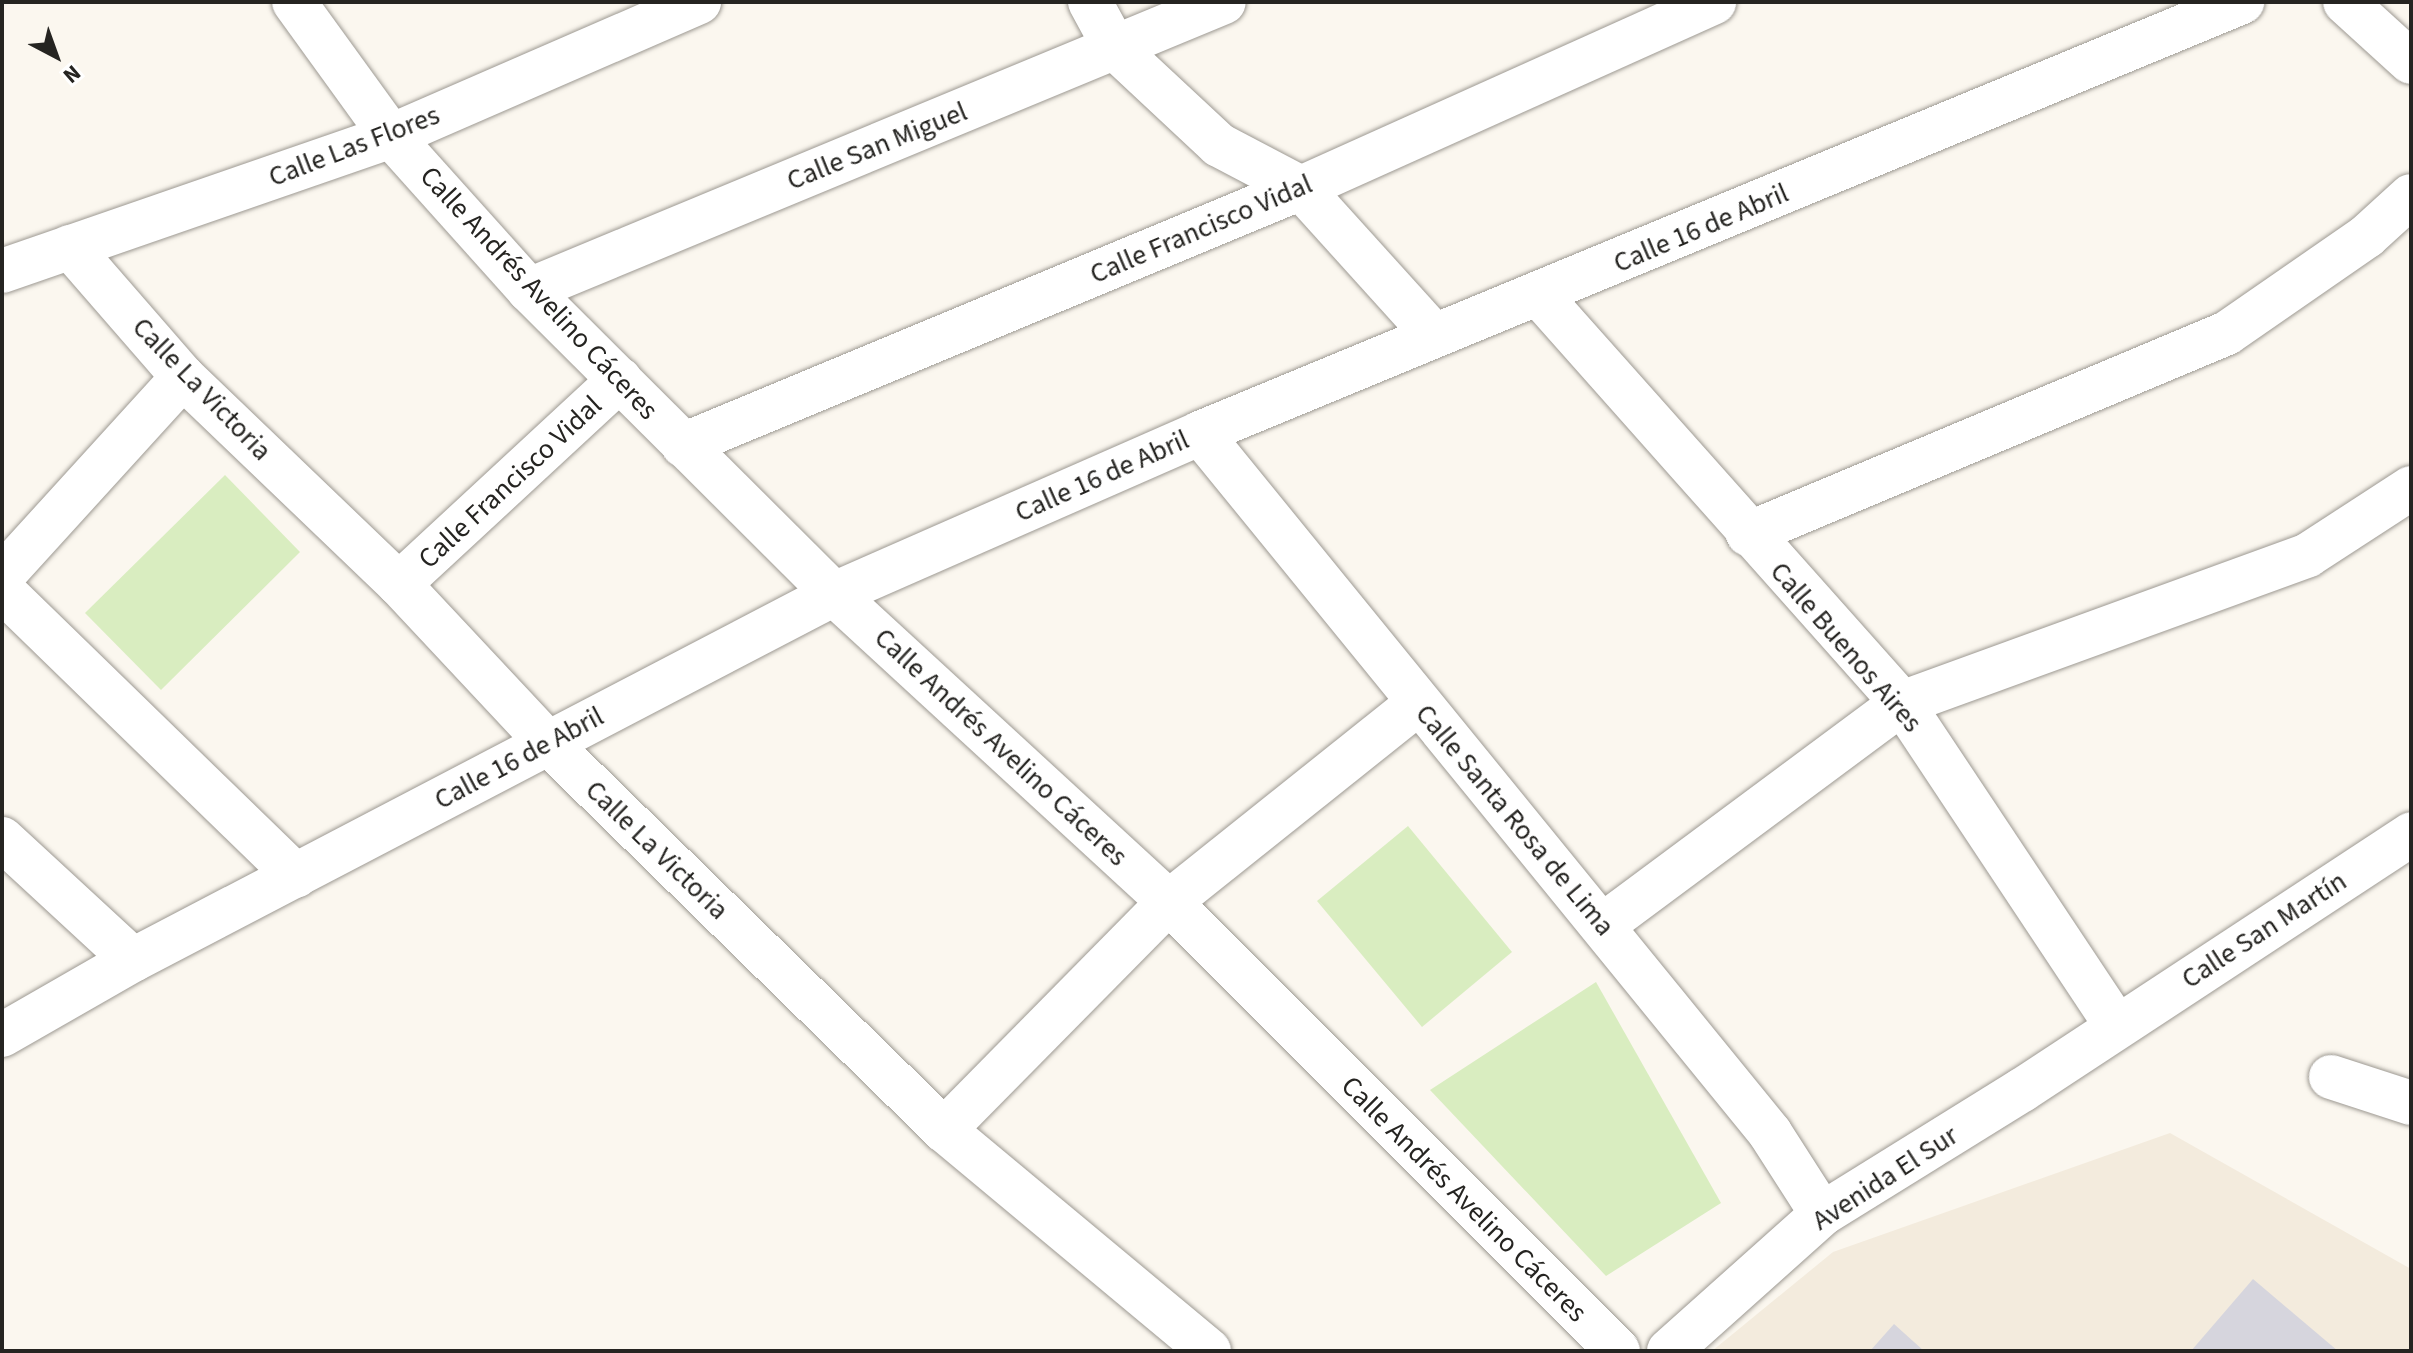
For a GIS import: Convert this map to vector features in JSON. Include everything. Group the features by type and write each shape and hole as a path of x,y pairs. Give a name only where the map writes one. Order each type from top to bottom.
{"street":[{"name":"Calle Andrés Avelino Cáceres","path":"294,2 391,136 529,290 834,594 1169,902 1618,1351"},
{"name":"Calle Las Flores","path":"2,271 391,136 699,2"},
{"path":"1090,2 1115,48 1219,145 1301,188 1434,335"},
{"name":"Calle San Miguel","path":"529,290 1224,2"},
{"name":"Calle Francisco Vidal","path":"683,445 1301,188 1714,2"},
{"name":"Calle 16 de Abril","path":"2,1035 133,960 834,594 1200,433 1434,335 1540,296 2242,2"},
{"path":"2345,2 2411,62"},
{"path":"1748,534 2227,333 2367,236 2411,196"},
{"name":"Calle La Victoria","path":"70,247 183,377 399,584 547,742 944,1130 1209,1351"},
{"name":"Calle Buenos Aires","path":"1540,296 1748,534 1902,703 2117,1026"},
{"path":"2,576 183,377"},
{"name":"Calle Francisco Vidal","path":"399,584 620,379"},
{"name":"Calle Santa Rosa de Lima","path":"1200,433 1417,704 1603,925 1770,1133 1822,1214"},
{"path":"1603,925 1902,703 2308,555 2411,488"},
{"path":"2,590 296,876"},
{"path":"944,1130 1169,902 1417,704"},
{"name":"Calle San Martín","path":"2117,1026 2411,834"},
{"path":"2,839 133,960"},
{"name":"Avenida El Sur","path":"1669,1351 1822,1214 2117,1026"},
{"path":"2331,1077 2411,1103"}],"shaded area":[{"path":"2170,1133 2411,1269 2411,1351 1712,1351 1833,1252"}],"green space":[{"path":"225,475 300,552 161,690 85,613"},
{"path":"1408,826 1512,952 1422,1027 1317,901"},
{"path":"1596,982 1721,1203 1606,1276 1430,1090"}],"building":[{"path":"2253,1279 2338,1351 2191,1351"},
{"path":"1894,1324 1924,1351 1870,1351"}]}
